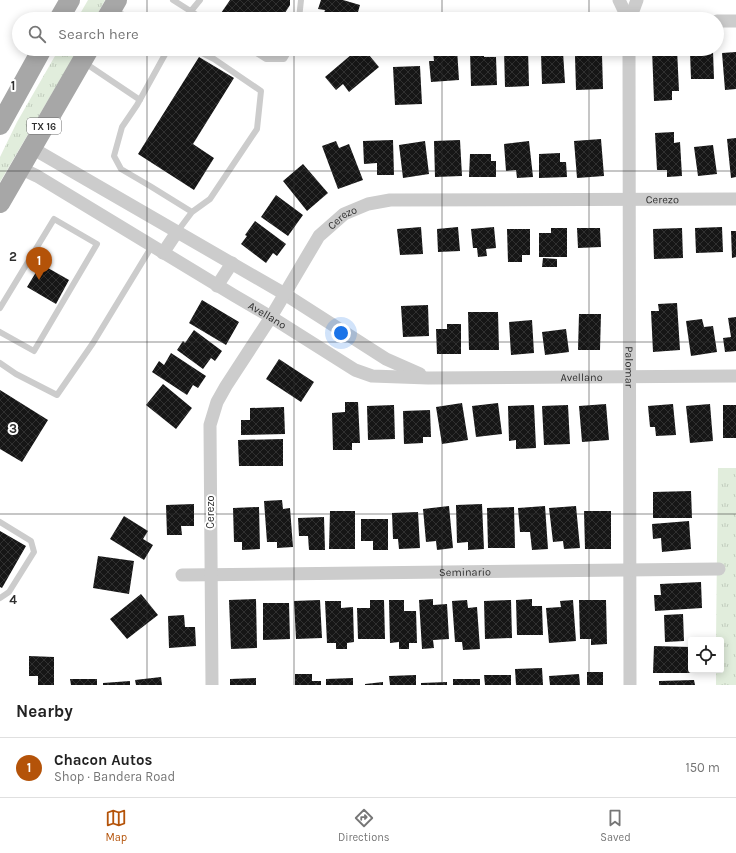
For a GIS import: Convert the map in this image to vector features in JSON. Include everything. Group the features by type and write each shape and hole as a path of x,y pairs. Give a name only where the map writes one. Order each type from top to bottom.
{"main road":[{"path":"63,12 70,0"},
{"path":"0,124 38,56"},
{"name":"TX 16","path":"0,203 85,56"}],"street":[{"path":"620,0 626,12"},
{"path":"632,12 637,0"},
{"path":"724,21 736,21"},
{"name":"Palomar","path":"629,56 630,685"},
{"name":"Avellano","path":"32,148 284,294 386,359 428,378"},
{"name":"Avellano","path":"20,168 37,176 271,317 355,370 372,376 428,378 736,376"},
{"name":"Cerezo","path":"212,685 210,425 217,402 226,386 271,317 319,236 344,214 368,204 390,200 736,199"},
{"path":"163,253 177,232"},
{"path":"218,286 232,264"},
{"name":"Seminario","path":"210,574 720,568"},
{"path":"182,575 210,574"}],"lane":[{"path":"173,0 192,11 200,0"},
{"path":"300,12 301,0"},
{"path":"87,56 140,100"},
{"path":"164,56 140,100 122,127 114,156 121,169 192,212"},
{"path":"177,232 192,212 210,200 257,129 261,91 208,56"},
{"path":"261,56 266,59 284,59 286,56"},
{"path":"0,308 54,220 97,244 34,351 0,332"},
{"path":"0,363 16,374 57,395 93,343 152,246"},
{"path":"0,522 31,541 34,552 9,592 0,598"}],"green space":[{"path":"88,0 105,0 99,12 81,12"},
{"path":"55,56 74,56 0,182 0,157 17,122"},
{"path":"718,468 736,468 736,685 716,685 716,673 724,673 724,637 716,637"}],"building":[{"path":"230,0 290,0 290,5 286,12 222,12"},
{"path":"321,0 343,0 360,5 358,12 324,12 325,10 318,9"},
{"path":"736,52 736,89 725,90 722,56 724,56 724,53"},
{"path":"350,56 370,56 379,67 349,92 343,84 336,90 325,77"},
{"path":"434,56 457,56 459,80 431,82 429,61 434,61"},
{"path":"470,56 496,57 497,85 471,86"},
{"path":"504,56 528,56 529,86 505,87"},
{"path":"541,56 563,56 565,83 542,84"},
{"path":"575,56 602,56 603,89 576,90"},
{"path":"652,56 677,56 679,91 672,91 672,100 654,101"},
{"path":"690,56 713,56 714,79 691,79"},
{"path":"199,57 234,78 193,144 214,158 194,190 138,154"},
{"path":"420,66 422,104 395,105 393,67"},
{"path":"674,132 674,143 680,142 682,176 667,177 667,170 657,170 655,133"},
{"path":"736,138 736,177 731,178 727,139"},
{"path":"601,139 604,176 577,178 574,141"},
{"path":"393,140 394,175 377,175 377,163 364,164 363,141"},
{"path":"460,140 462,176 435,177 434,141"},
{"path":"336,141 339,148 349,144 363,180 338,189 322,146"},
{"path":"425,141 429,174 403,178 399,145"},
{"path":"529,141 533,177 517,178 516,170 506,171 504,144"},
{"path":"713,145 717,174 698,176 694,147"},
{"path":"560,153 560,162 566,162 567,177 539,178 539,154"},
{"path":"470,154 491,154 491,161 496,161 496,177 469,177"},
{"path":"303,164 328,193 307,211 283,181"},
{"path":"276,195 303,215 288,236 261,217"},
{"path":"255,221 286,244 277,256 273,253 266,263 241,244 247,236 245,235"},
{"path":"421,227 423,254 400,255 397,229"},
{"path":"458,227 460,251 438,252 437,229"},
{"path":"494,227 496,248 486,249 487,256 478,257 477,248 473,248 471,229"},
{"path":"722,227 723,252 696,253 695,228"},
{"path":"551,228 567,228 567,257 539,257 539,233 551,233"},
{"path":"577,228 600,228 601,247 578,248"},
{"path":"682,228 683,258 654,259 653,229"},
{"path":"507,229 530,229 530,255 522,255 522,262 508,262"},
{"path":"731,231 736,231 736,257 732,258"},
{"path":"543,258 557,259 557,267 542,267"},
{"path":"41,264 69,280 56,304 27,287"},
{"path":"202,300 239,322 226,345 189,323"},
{"path":"677,303 680,350 653,352 651,311 659,311 658,304"},
{"path":"428,305 429,336 403,337 401,306"},
{"path":"468,312 498,312 499,350 469,350"},
{"path":"579,314 601,314 600,350 578,350"},
{"path":"736,317 736,351 725,352 723,338 731,337 728,318"},
{"path":"702,319 704,327 713,326 717,352 691,356 686,321"},
{"path":"532,320 534,353 511,355 509,322"},
{"path":"447,324 461,324 461,354 437,354 436,329 447,329"},
{"path":"566,329 569,352 545,355 542,332"},
{"path":"194,330 222,351 215,361 211,358 203,369 177,350 183,341 185,343"},
{"path":"171,353 206,376 198,388 193,385 187,395 152,372 159,361 164,365"},
{"path":"279,359 314,382 301,402 266,379"},
{"path":"163,384 192,408 176,429 146,405"},
{"path":"0,390 48,420 22,462 0,449"},
{"path":"345,402 358,402 360,443 352,443 352,450 333,450 332,413 345,412"},
{"path":"462,403 468,440 442,444 436,407"},
{"path":"498,403 502,434 476,437 472,406"},
{"path":"606,404 609,440 582,442 579,406"},
{"path":"673,404 676,435 656,436 655,427 650,427 648,406"},
{"path":"710,404 713,441 690,443 686,406"},
{"path":"394,405 395,439 368,440 367,406"},
{"path":"534,405 536,448 516,449 516,440 509,441 508,406"},
{"path":"568,405 570,444 544,445 542,406"},
{"path":"723,405 736,405 736,438 723,438"},
{"path":"284,407 285,434 241,435 241,420 250,420 250,408"},
{"path":"430,410 431,437 423,437 423,443 404,444 403,411"},
{"path":"283,439 283,466 239,466 238,440"},
{"path":"691,491 692,518 653,518 653,492"},
{"path":"282,500 283,509 290,508 293,547 277,548 277,542 267,542 264,501"},
{"path":"194,504 194,526 181,526 182,535 167,535 166,505"},
{"path":"482,504 484,549 468,550 468,542 457,543 456,505"},
{"path":"449,506 453,548 437,550 436,541 426,542 423,509"},
{"path":"545,506 548,549 532,550 530,532 520,532 518,508"},
{"path":"576,506 580,548 564,549 563,541 553,542 549,508"},
{"path":"259,507 260,549 242,550 242,542 234,542 233,508"},
{"path":"514,507 515,548 488,548 487,508"},
{"path":"330,511 355,511 355,549 329,549"},
{"path":"584,511 611,511 611,549 585,549"},
{"path":"418,512 420,548 399,549 398,539 393,539 392,513"},
{"path":"124,516 148,531 143,539 153,545 144,560 110,539"},
{"path":"324,517 325,550 309,550 308,536 299,536 298,518"},
{"path":"361,519 388,519 388,550 373,550 373,541 361,541"},
{"path":"689,521 691,549 662,552 661,538 653,539 652,524"},
{"path":"0,531 26,546 2,588 0,587"},
{"path":"98,556 134,561 129,594 93,588"},
{"path":"701,582 702,608 655,611 654,595 661,595 660,584"},
{"path":"141,594 158,615 127,639 110,619"},
{"path":"256,599 257,648 231,649 229,600"},
{"path":"433,599 433,605 447,604 449,639 433,640 434,648 422,649 419,600"},
{"path":"532,599 532,606 542,606 543,635 517,635 516,600"},
{"path":"320,600 322,638 296,639 294,601"},
{"path":"370,600 384,600 385,639 358,639 357,608 370,608"},
{"path":"389,600 404,600 404,611 416,611 417,643 409,643 409,649 399,649 399,642 390,643"},
{"path":"467,600 468,608 477,607 480,649 463,650 462,642 455,642 452,601"},
{"path":"511,600 512,638 485,639 484,601"},
{"path":"573,600 576,641 549,643 546,608 561,607 560,601"},
{"path":"579,600 606,600 607,644 591,645 591,639 580,639"},
{"path":"325,601 341,601 341,608 353,607 354,642 347,643 347,649 336,649 336,643 327,643"},
{"path":"263,603 289,603 290,639 263,640"},
{"path":"683,614 684,641 665,642 664,615"},
{"path":"184,615 185,627 195,627 196,646 169,648 168,616"},
{"path":"654,646 688,647 688,673 653,673"},
{"path":"29,656 54,657 54,685 38,685 38,676 29,676"},
{"path":"542,668 543,685 516,685 515,669"},
{"path":"587,672 603,672 603,685 587,685"},
{"path":"295,674 312,674 312,681 321,681 321,685 295,685"},
{"path":"579,674 580,685 550,685 549,676"},
{"path":"416,675 416,685 390,685 389,676"},
{"path":"484,675 511,675 511,685 485,685"},
{"path":"161,677 162,685 136,685 135,680"},
{"path":"256,678 256,685 230,685 230,679"},
{"path":"353,678 353,685 326,685 326,679"},
{"path":"70,679 97,679 97,685 71,685"},
{"path":"453,679 480,679 480,685 453,685"},
{"path":"694,680 695,685 659,685 659,681"},
{"path":"130,681 130,685 103,685 103,683"},
{"path":"383,682 383,685 365,685 365,684"},
{"path":"447,682 447,685 421,685 421,683"}],"place":[{"name":"Chacon Autos","path":"39,280"}]}
